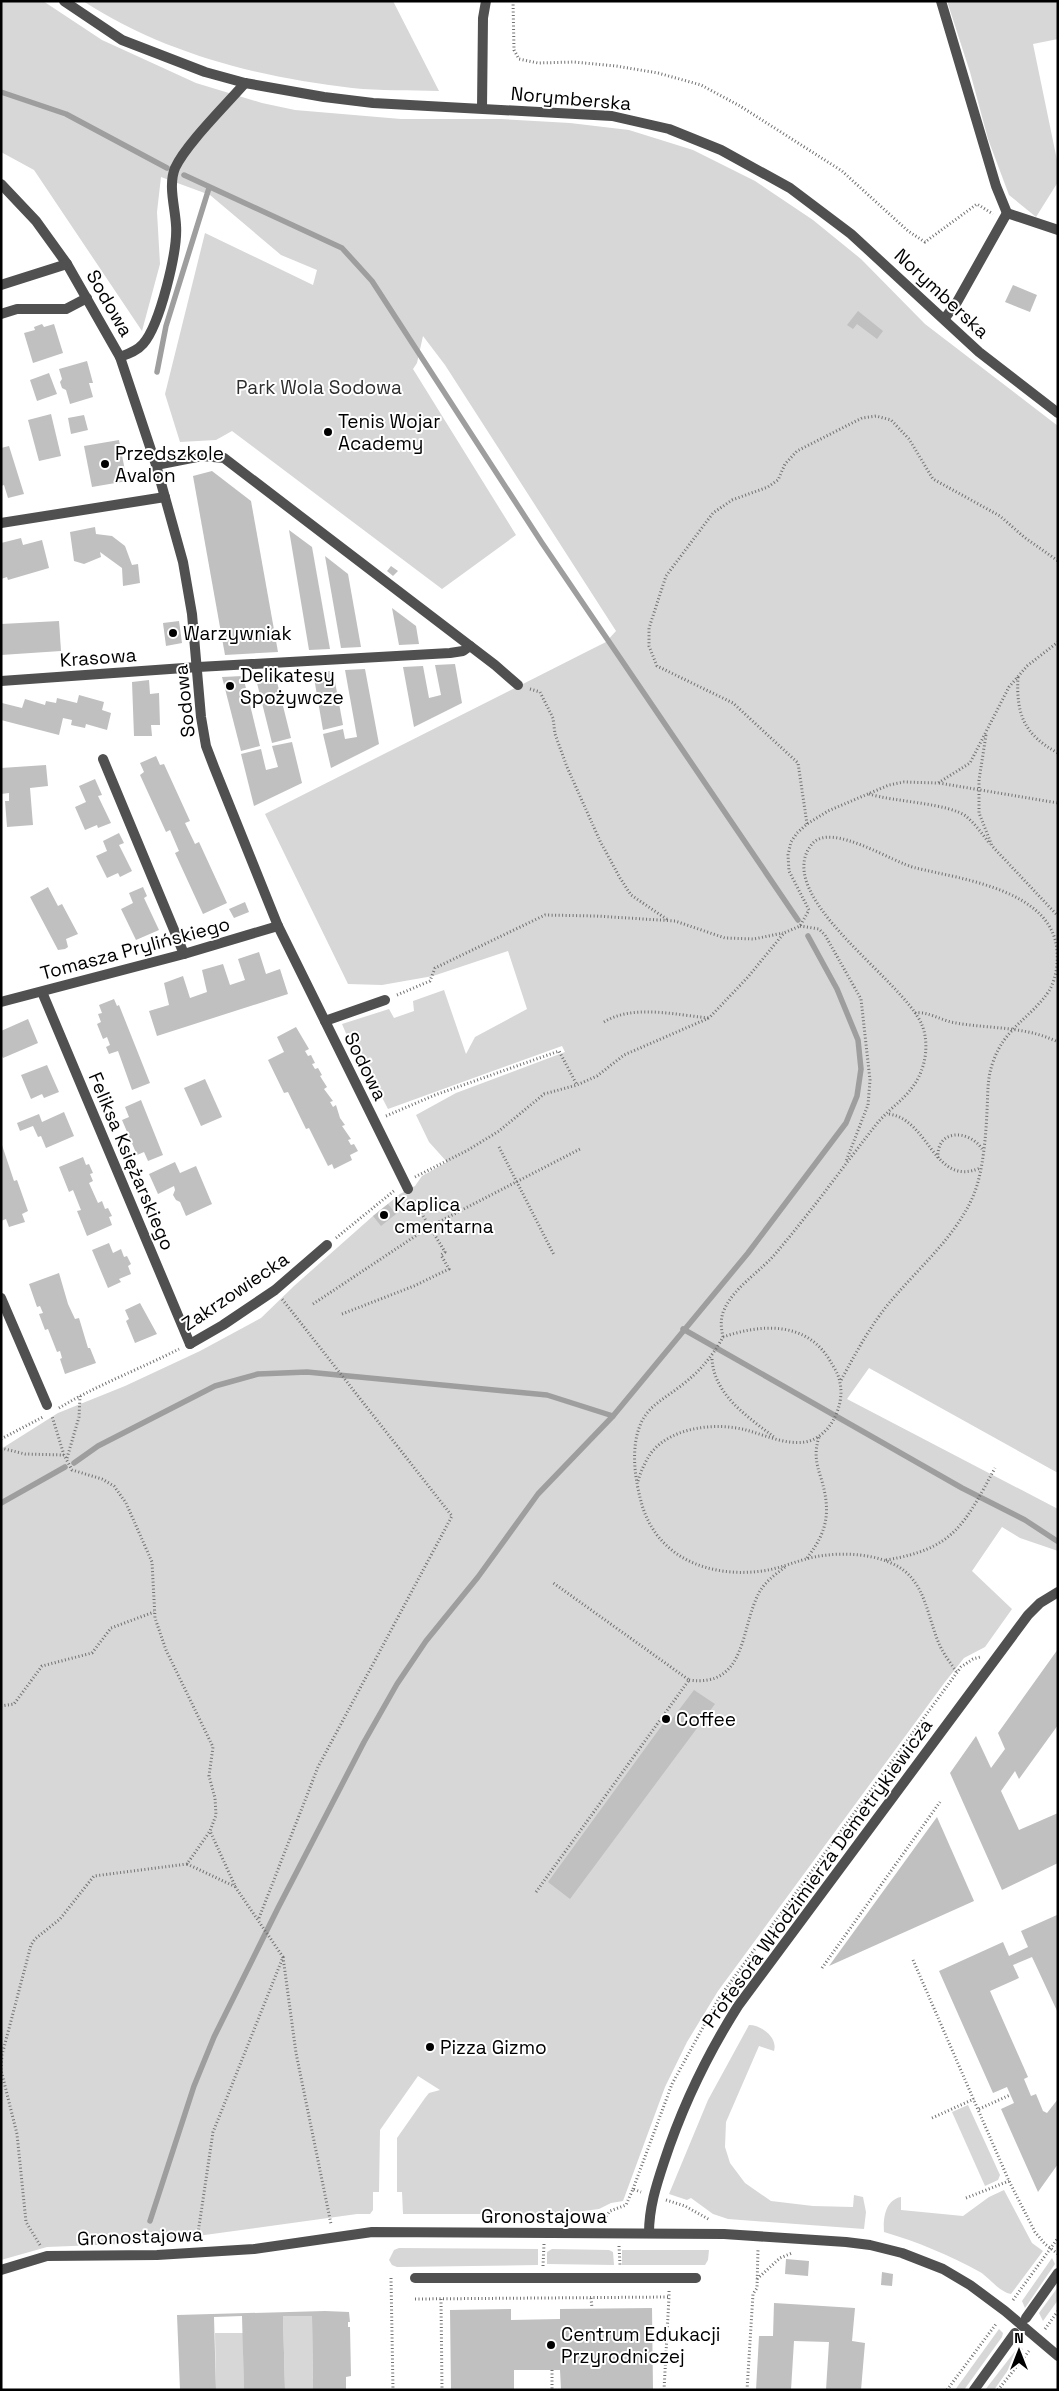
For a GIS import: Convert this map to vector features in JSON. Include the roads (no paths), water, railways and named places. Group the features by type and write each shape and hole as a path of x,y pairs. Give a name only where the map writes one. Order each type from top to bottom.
{"street":[{"name":"Norymberska","path":"64,1 122,40 205,72 245,83 324,98 406,105 612,116 669,129 721,150 790,188 862,242 979,352 1058,413"},
{"path":"482,108 483,18 486,1"},
{"path":"941,1 1005,217 957,302 945,318"},
{"path":"120,357 144,344 158,314 176,243 172,184 175,169 185,152 245,83"},
{"name":"Sodowa","path":"1,184 36,221 67,264 120,357 156,465 182,562 192,614 201,717 206,746 278,926 406,1186"},
{"path":"1005,217 1058,230"},
{"path":"1,284 67,264"},
{"path":"1,314 17,309 66,309 87,298"},
{"path":"156,465 202,456 224,458 470,646 518,685"},
{"path":"1,523 165,497"},
{"name":"Krasowa","path":"1,681 198,667 450,653 463,651 470,646"},
{"path":"103,759 184,954"},
{"name":"Tomasza Prylińskiego","path":"1,1002 184,954 278,926"},
{"name":"Feliksa Księżarskiego","path":"42,992 190,1344"},
{"path":"325,1021 385,1000"},
{"name":"Zakrzowiecka","path":"190,1344 224,1325 275,1290 327,1245"},
{"path":"1,1298 49,1409"},
{"name":"Profesora Włodzimierza Demetrykiewicza","path":"649,2233 651,2206 675,2130 701,2071 734,2012 1022,1622 1040,1604 1058,1592"},
{"name":"Gronostajowa","path":"1,2270 47,2256 195,2253 254,2249 372,2232 649,2233 759,2236 870,2245 902,2253 943,2269 991,2300 1058,2356"},
{"path":"1026,2318 1058,2273"},
{"path":"415,2278 696,2278"},
{"path":"974,2390 1015,2333"}],"waterway":[{"path":"1,92 66,114 167,168"},
{"path":"184,175 342,248 372,281 542,543 798,920"},
{"path":"157,372 166,326 209,188"},
{"path":"150,2221 194,2086 214,2037 364,1742 397,1684 426,1641 478,1577 538,1494 613,1416 748,1253 846,1123 857,1096 861,1069 858,1040 837,989 808,936"},
{"path":"683,1329 962,1488 1025,1520 1057,1541"},
{"path":"74,1463 98,1446 215,1386 258,1374 307,1372 547,1395 613,1416"},
{"path":"1,1503 65,1467"}],"place":[{"name":"Tenis Wojar Academy","path":"328,432"},
{"name":"Przedszkole Avalon","path":"105,464"},
{"name":"Warzywniak","path":"173,633"},
{"name":"Delikatesy Spożywcze","path":"230,686"},
{"name":"Kaplica cmentarna","path":"384,1215"},
{"name":"Coffee","path":"666,1719"},
{"name":"Pizza Gizmo","path":"430,2047"},
{"name":"Centrum Edukacji Przyrodniczej","path":"551,2345"}],"park label":[{"name":"Park Wola Sodowa","path":"319,387"}]}
